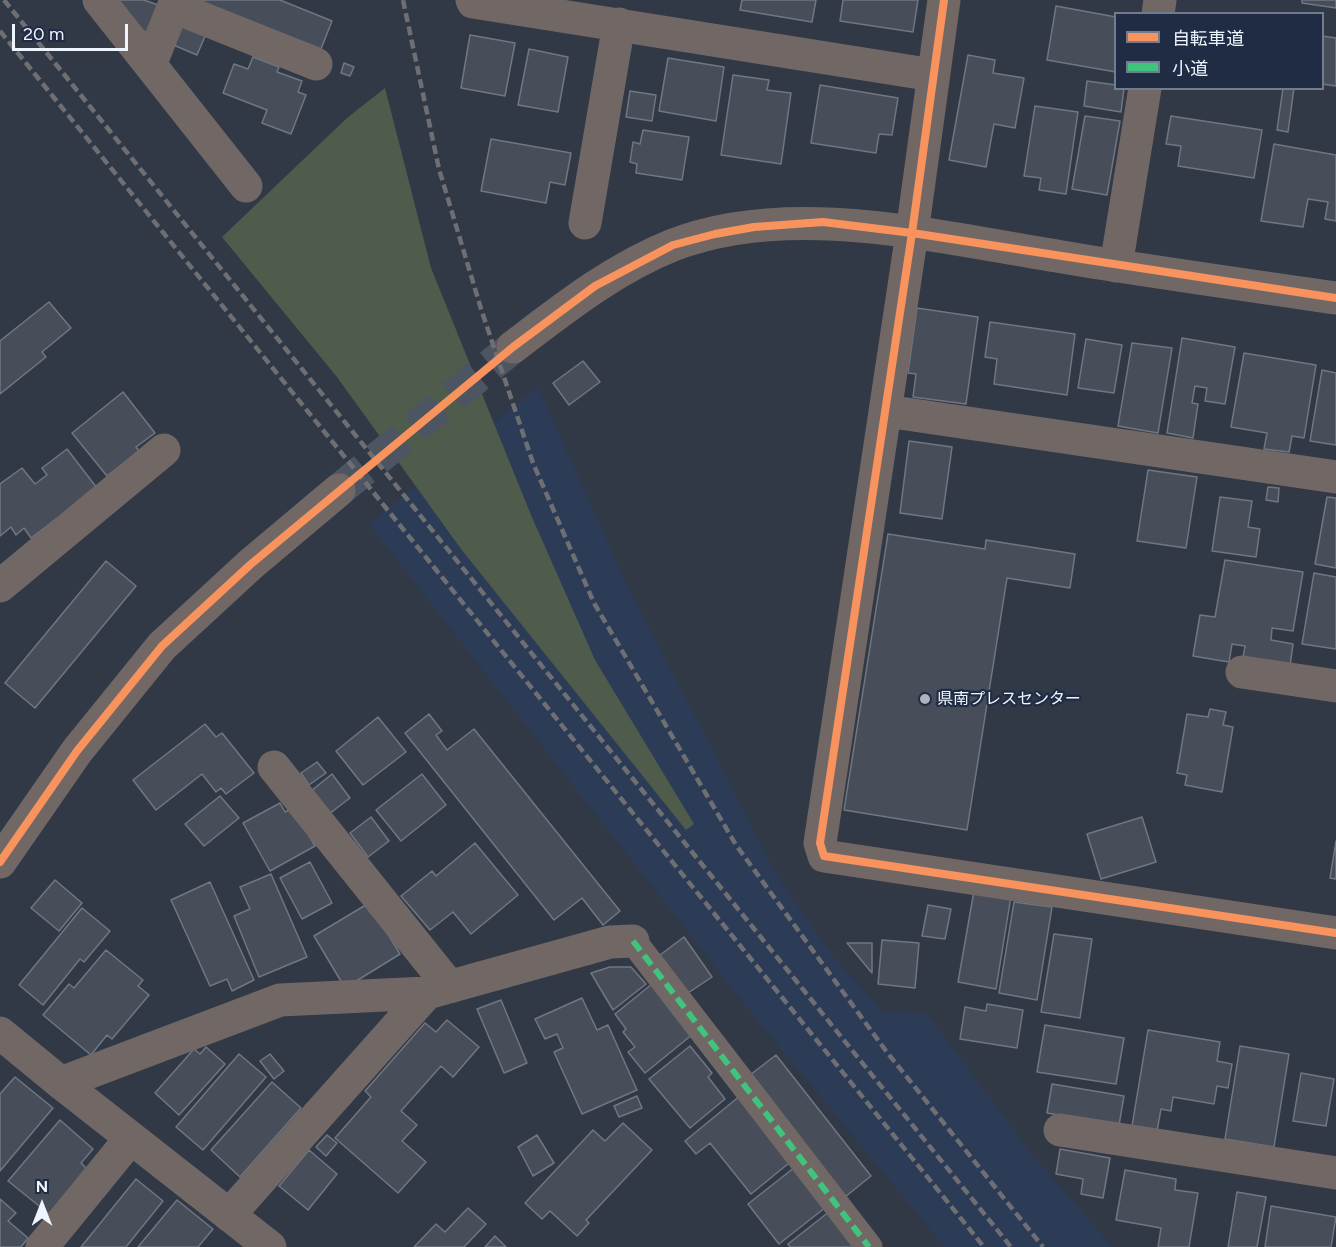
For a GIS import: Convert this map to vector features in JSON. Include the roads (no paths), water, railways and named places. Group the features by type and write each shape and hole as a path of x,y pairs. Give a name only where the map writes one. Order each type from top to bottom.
{"street":[{"path":"99,0 246,186"},
{"path":"472,0 473,2 933,75"},
{"path":"944,0 886,411 820,843 824,856 1336,933"},
{"path":"151,63 175,4 316,64"},
{"path":"585,223 619,24"},
{"path":"1116,266 1145,90"},
{"path":"513,347 595,286 673,245 754,226 823,222 912,233 1336,298"},
{"path":"886,411 1336,477"},
{"path":"0,586 164,450"},
{"path":"0,860 77,751 162,646 250,564 339,490"},
{"path":"1242,672 1336,686"},
{"path":"274,767 439,990"},
{"path":"61,1083 280,1000 439,990 610,942 633,941 869,1247"},
{"path":"229,1215 439,990"},
{"path":"0,1033 270,1247"},
{"path":"1060,1130 1336,1173"},
{"path":"42,1247 131,1138"}],"tunnel":[{"path":"339,490 513,347"}],"railway":[{"path":"4,0 1011,1247"},
{"path":"403,0 439,169 482,312 533,463 594,603 736,845 886,1051 1043,1247"},
{"path":"0,31 984,1247"}],"place":[{"name":"県南プレスセンター","path":"925,699"}]}
